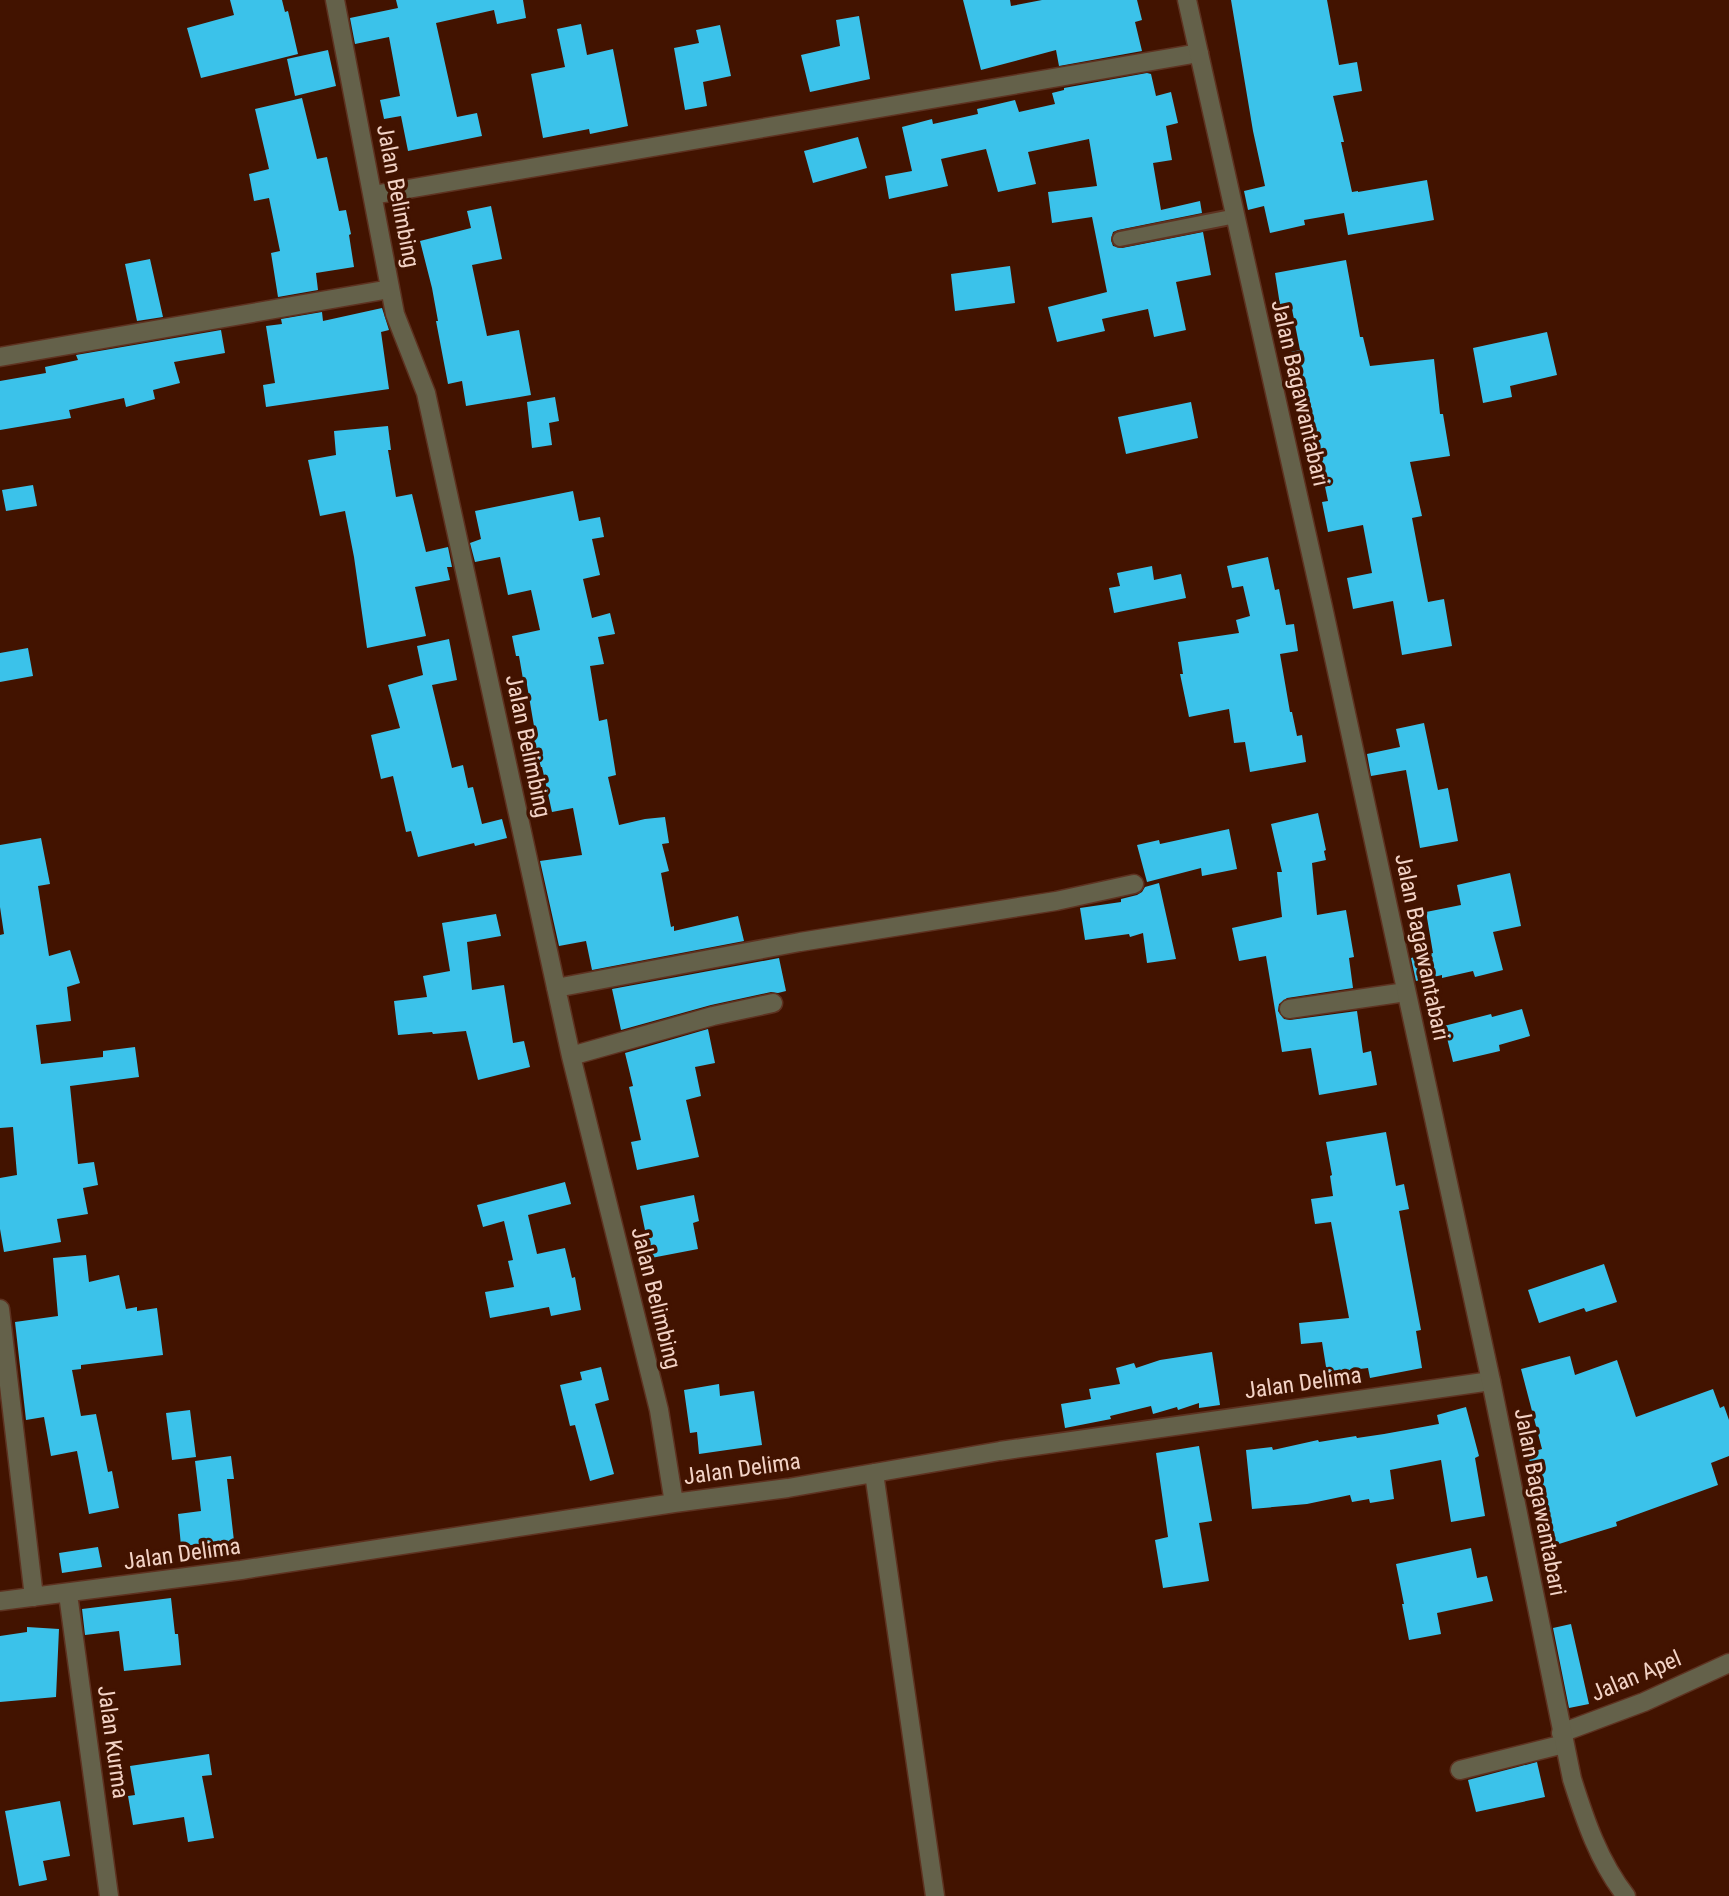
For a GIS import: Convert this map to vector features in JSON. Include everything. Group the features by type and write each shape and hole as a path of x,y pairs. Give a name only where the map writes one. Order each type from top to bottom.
{"street":[{"name":"Jalan Belimbing","path":"335,0 395,314 426,393 571,1056 659,1410 674,1503"},
{"name":"Jalan Bagawantabari","path":"1187,0 1323,607 1491,1381 1572,1779 1589,1833 1617,1885 1626,1896"},
{"path":"373,195 1199,53"},
{"path":"0,357 390,289"},
{"path":"556,988 800,942 1056,901 1134,884"},
{"path":"1289,1009 1406,992"},
{"path":"571,1056 713,1016 773,1003"},
{"path":"0,1310 34,1597"},
{"name":"Jalan Delima","path":"0,1601 242,1570 788,1488 1000,1451 1491,1381"},
{"path":"874,1473 935,1896"},
{"name":"Jalan Kurma","path":"68,1594 109,1896"},
{"name":"Jalan Apel","path":"1461,1770 1563,1739 1729,1663"}],"lane":[{"path":"1120,239 1236,216"}],"building":[{"path":"230,0 282,0 285,12 288,11 298,54 201,78 187,28 234,15"},
{"path":"396,0 523,0 526,18 497,24 494,10 436,23 457,117 477,113 482,136 408,151 401,116 384,119 380,100 400,96 389,37 355,44 350,18 398,8"},
{"path":"963,0 1010,0 1011,6 1042,0 1137,0 1142,20 1135,22 1142,51 1059,66 1056,50 981,70"},
{"path":"1231,0 1327,0 1339,65 1357,62 1362,91 1333,96 1352,192 1427,180 1434,220 1348,235 1344,213 1304,220 1305,225 1270,233 1264,206 1248,210 1244,191 1265,186"},
{"path":"859,16 870,79 810,92 801,55 840,46 836,20"},
{"path":"581,24 587,55 613,49 628,126 590,134 589,129 543,138 531,74 565,67 557,29"},
{"path":"720,25 731,76 703,82 707,106 685,110 674,48 699,43 696,30"},
{"path":"328,50 336,86 295,96 287,59"},
{"path":"1151,74 1156,96 1171,92 1178,123 1166,126 1172,160 1153,163 1161,210 1200,201 1202,213 1118,230 1113,232 1111,240 1113,246 1122,248 1203,232 1211,275 1176,282 1186,330 1154,337 1148,309 1102,319 1105,331 1057,342 1048,307 1107,292 1092,217 1052,223 1048,192 1097,186 1089,139 1028,152 1036,184 998,192 986,149 941,159 948,186 889,199 885,176 912,171 902,127 932,119 933,124 978,114 977,109 1015,100 1019,112 1055,104 1052,93 1064,88"},
{"path":"302,98 317,159 327,157 339,211 346,210 354,267 316,273 318,290 278,297 271,253 280,251 269,198 254,201 249,174 269,169 255,109"},
{"path":"858,137 867,168 813,183 804,151"},
{"path":"491,206 502,259 472,265 487,336 519,330 531,395 466,406 462,381 448,384 432,288 420,241 471,228 467,211"},
{"path":"150,259 163,317 137,321 125,264"},
{"path":"1346,260 1360,337 1363,337 1370,366 1434,359 1440,414 1443,414 1450,456 1410,462 1422,516 1412,518 1428,602 1444,599 1452,646 1402,655 1393,601 1353,609 1347,578 1372,573 1363,525 1328,532 1322,502 1328,501 1311,419 1306,420 1301,378 1297,379 1291,352 1300,350 1291,304 1280,305 1275,273"},
{"path":"1010,266 1015,303 955,311 951,274"},
{"path":"382,308 389,330 381,332 389,389 266,407 263,385 275,383 266,326 282,324 281,319 322,312 323,321"},
{"path":"221,330 225,353 174,362 180,383 153,390 155,399 126,407 124,398 69,410 71,418 0,430 0,381 46,373 45,367 78,360 76,355"},
{"path":"1547,332 1557,375 1510,386 1512,397 1483,403 1473,348"},
{"path":"555,397 559,421 549,423 552,445 532,448 527,402"},
{"path":"1191,402 1198,438 1126,454 1118,417"},
{"path":"388,426 391,450 388,450 396,497 412,494 426,552 448,547 452,567 447,567 450,580 415,587 426,636 367,648 345,511 320,516 308,460 336,455 334,431"},
{"path":"33,485 37,506 6,511 2,490"},
{"path":"573,491 579,521 600,517 604,537 592,539 600,575 583,579 592,618 610,613 615,634 598,637 604,664 590,666 599,721 607,719 616,775 608,777 619,825 665,817 669,843 662,844 669,871 661,873 674,931 738,916 744,941 592,970 586,941 559,946 540,861 582,855 573,808 552,812 542,767 533,768 527,733 535,732 526,679 523,679 512,636 540,630 531,590 508,595 500,557 475,562 470,543 481,539 475,511"},
{"path":"1268,557 1275,590 1279,589 1286,625 1294,624 1298,651 1280,654 1290,712 1297,736 1302,735 1306,762 1250,772 1245,742 1234,743 1229,709 1189,717 1180,674 1183,674 1178,642 1239,633 1236,620 1250,616 1243,586 1232,588 1227,566"},
{"path":"1152,566 1154,580 1181,574 1186,598 1114,613 1109,588 1120,586 1117,573"},
{"path":"449,639 457,680 432,685 452,768 463,765 468,788 473,787 482,824 502,819 507,838 418,857 411,831 406,832 393,776 381,779 371,735 400,728 388,685 423,675 417,646"},
{"path":"28,648 33,676 0,682 0,653"},
{"path":"1424,723 1438,790 1448,788 1458,841 1420,848 1406,770 1371,776 1367,754 1400,747 1396,729"},
{"path":"1318,813 1326,860 1312,863 1317,915 1346,910 1354,957 1349,958 1353,988 1287,998 1279,1004 1278,1011 1284,1019 1290,1020 1357,1011 1363,1053 1371,1051 1377,1085 1319,1095 1311,1048 1282,1052 1266,956 1239,961 1232,928 1282,917 1277,872 1282,872 1271,824"},
{"path":"1229,829 1237,869 1202,876 1201,868 1147,882 1137,845 1159,840 1160,844"},
{"path":"41,838 50,884 38,886 49,956 70,950 80,983 67,987 71,1021 36,1025 41,1064 103,1057 103,1051 135,1047 139,1077 70,1086 78,1164 94,1162 98,1185 83,1188 88,1214 57,1219 61,1242 4,1252 0,1229 0,1178 17,1175 13,1127 0,1128 0,935 4,934 0,907 0,845"},
{"path":"1510,873 1521,926 1493,932 1503,970 1475,977 1473,971 1416,981 1411,958 1433,953 1426,912 1461,905 1457,885"},
{"path":"1159,883 1176,959 1147,963 1143,933 1130,937 1129,934 1085,940 1080,908 1121,902 1121,899 1142,892 1145,887"},
{"path":"496,914 501,936 467,942 472,990 504,985 513,1043 524,1041 530,1067 478,1080 466,1031 398,1035 394,1001 427,997 423,976 450,971 442,923"},
{"path":"779,958 786,991 711,1005 621,1030 612,989"},
{"path":"1522,1009 1530,1036 1499,1045 1500,1051 1453,1062 1444,1026"},
{"path":"708,1029 715,1063 695,1067 701,1096 686,1100 699,1157 637,1170 631,1142 641,1140 629,1087 633,1086 625,1053"},
{"path":"1386,1132 1396,1186 1404,1184 1409,1209 1399,1211 1421,1330 1416,1331 1422,1368 1370,1378 1368,1368 1327,1373 1322,1342 1301,1344 1299,1323 1349,1318 1331,1222 1315,1224 1311,1199 1333,1196 1326,1142"},
{"path":"565,1182 571,1204 528,1215 537,1254 565,1248 572,1278 575,1277 581,1310 551,1316 549,1307 490,1318 485,1292 514,1287 508,1261 513,1260 504,1221 483,1227 477,1205"},
{"path":"694,1195 699,1221 693,1223 698,1249 646,1259 641,1236 646,1235 640,1206"},
{"path":"86,1255 89,1282 119,1275 126,1309 137,1307 137,1311 157,1308 163,1355 81,1365 81,1369 72,1370 81,1416 96,1414 108,1472 112,1471 119,1508 89,1514 77,1451 51,1456 44,1417 26,1420 15,1322 58,1316 53,1258"},
{"path":"1604,1264 1617,1302 1586,1312 1584,1308 1539,1323 1528,1290"},
{"path":"1212,1352 1220,1405 1199,1408 1199,1403 1153,1414 1151,1406 1110,1416 1111,1419 1065,1428 1061,1404 1091,1399 1089,1389 1120,1384 1116,1368 1134,1363 1136,1368 1160,1360"},
{"path":"1570,1356 1575,1375 1617,1360 1636,1417 1713,1389 1720,1408 1724,1406 1729,1420 1729,1456 1711,1463 1718,1485 1616,1522 1617,1526 1546,1548 1537,1521 1548,1518 1527,1453 1542,1449 1521,1369"},
{"path":"601,1367 609,1400 595,1404 614,1474 590,1481 575,1425 570,1426 560,1385 582,1380 580,1372"},
{"path":"719,1384 720,1396 754,1391 762,1445 699,1454 697,1432 690,1433 684,1390"},
{"path":"1466,1407 1479,1456 1475,1458 1485,1516 1451,1522 1441,1460 1390,1470 1394,1499 1370,1503 1369,1499 1352,1502 1350,1495 1307,1504 1252,1509 1246,1450 1272,1447 1273,1450 1318,1440 1357,1438 1439,1424 1437,1415"},
{"path":"190,1410 196,1457 172,1460 166,1413"},
{"path":"1199,1446 1212,1521 1199,1523 1209,1581 1163,1588 1155,1540 1168,1537 1156,1453"},
{"path":"231,1456 234,1479 227,1479 234,1541 181,1546 178,1514 201,1511 195,1461"},
{"path":"98,1547 102,1567 62,1573 59,1553"},
{"path":"1471,1548 1477,1578 1487,1576 1493,1601 1437,1613 1441,1634 1409,1640 1396,1564"},
{"path":"171,1598 181,1665 124,1671 119,1631 85,1635 82,1609"},
{"path":"1571,1624 1589,1704 1569,1708 1553,1628"},
{"path":"27,1627 59,1629 56,1697 0,1702 0,1636 27,1632"},
{"path":"209,1754 212,1775 202,1776 214,1838 188,1842 184,1817 133,1825 128,1796 135,1795 130,1766"},
{"path":"1537,1762 1545,1797 1476,1812 1468,1780"},
{"path":"60,1801 70,1856 43,1861 47,1880 19,1886 5,1811"}]}
